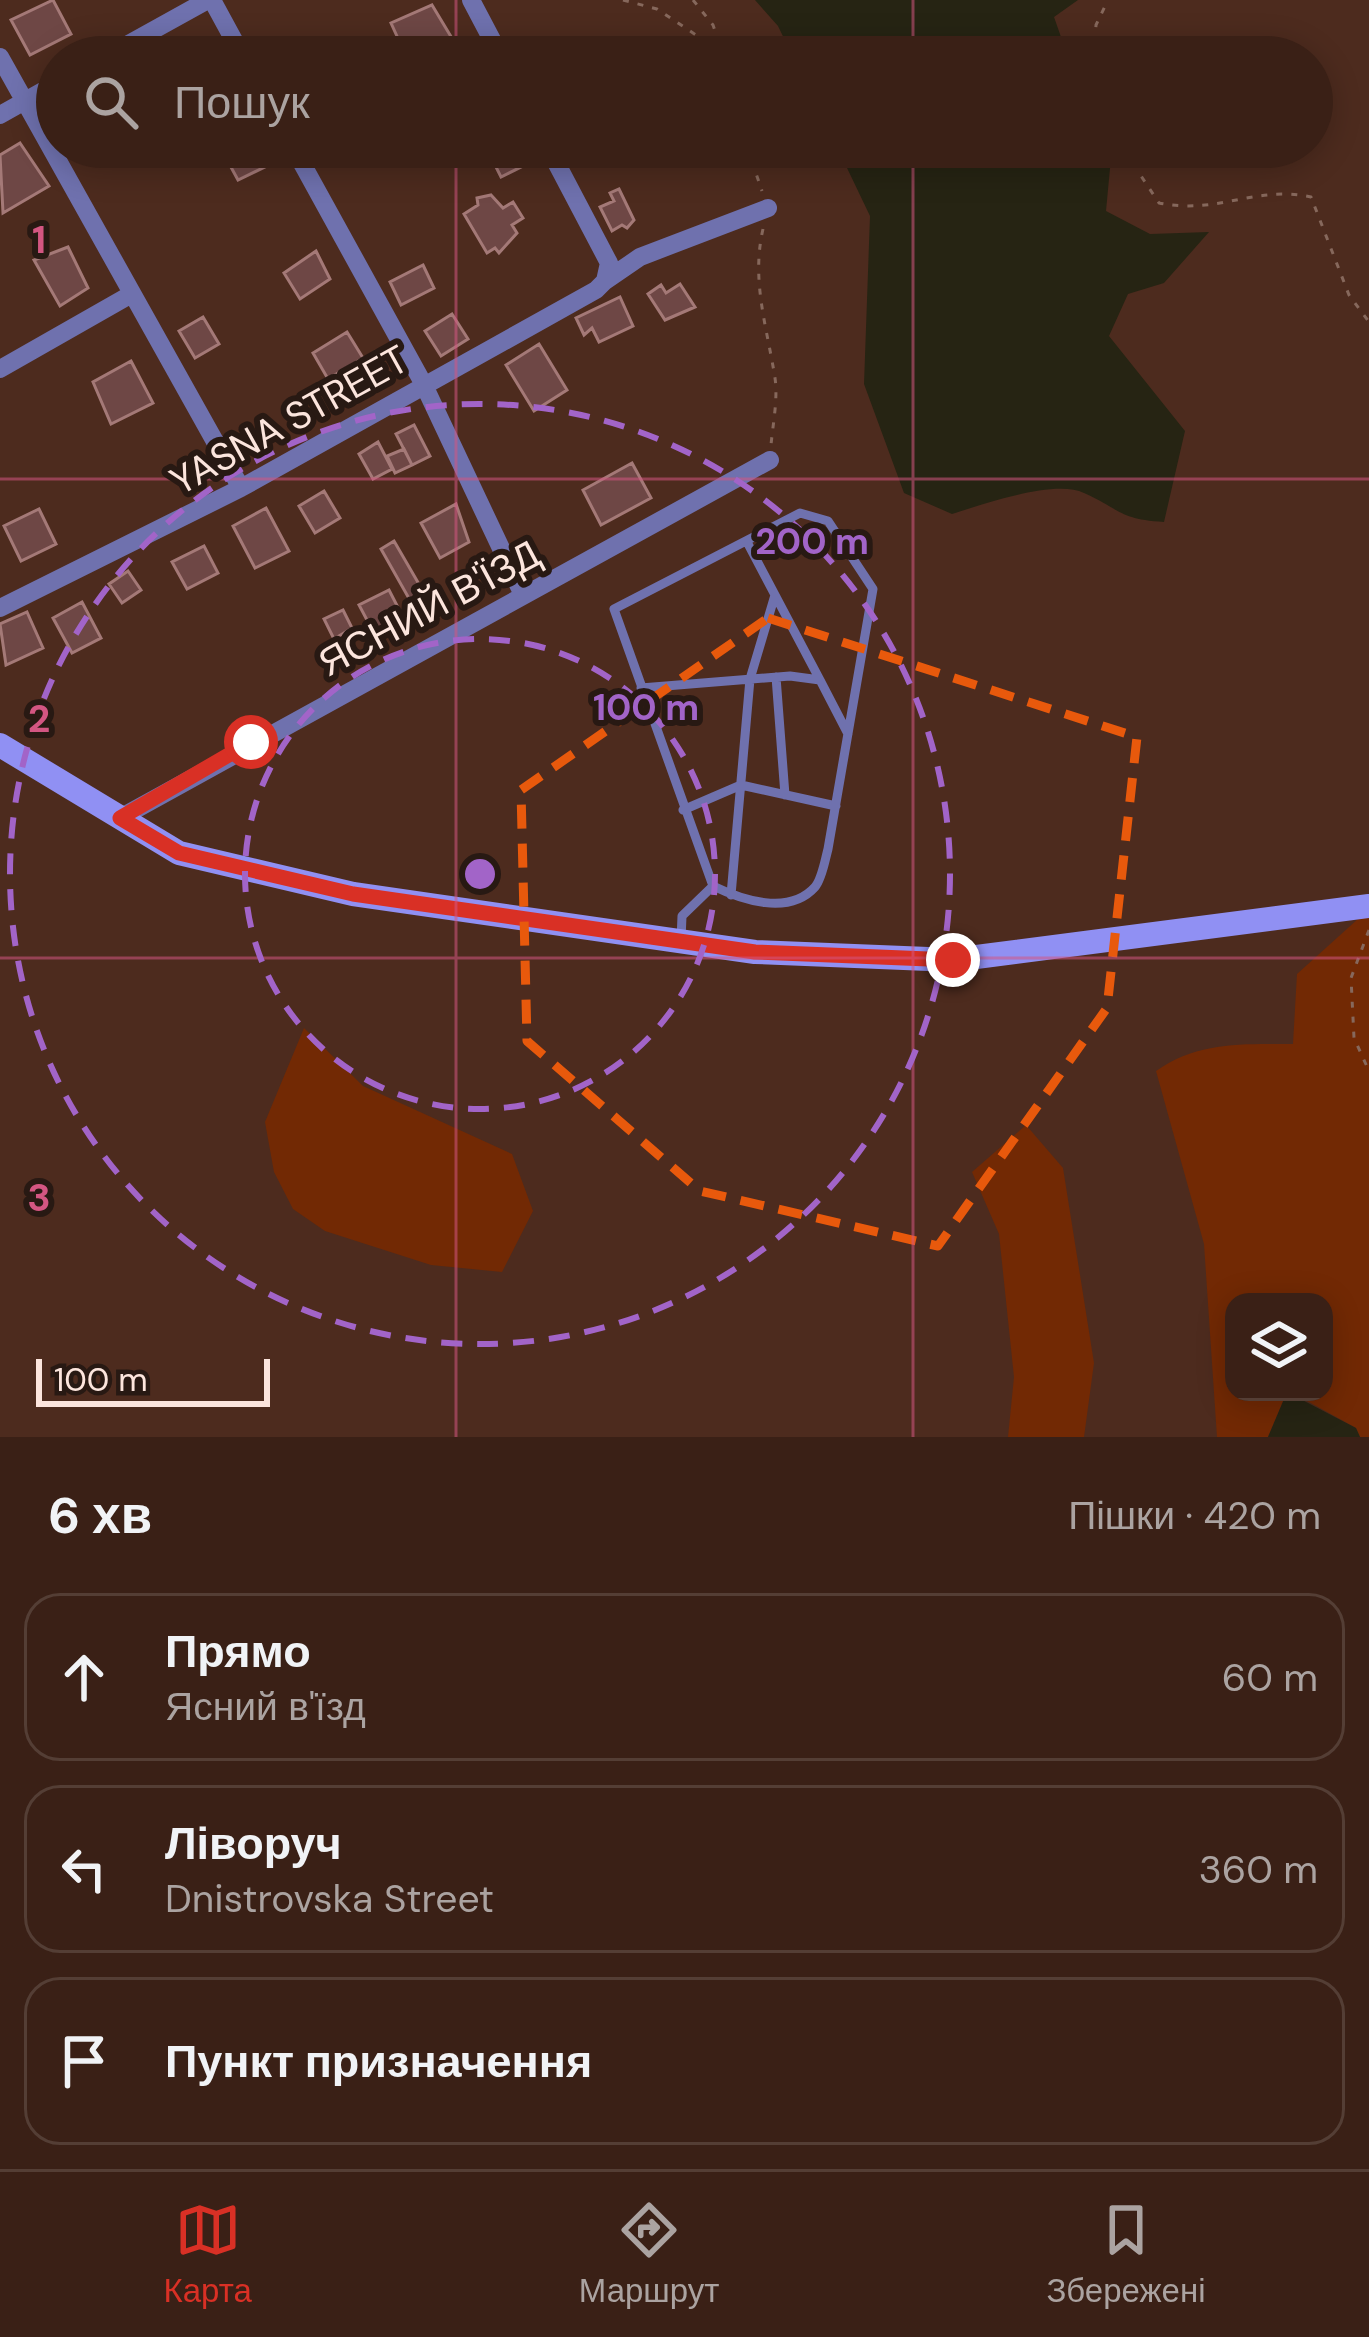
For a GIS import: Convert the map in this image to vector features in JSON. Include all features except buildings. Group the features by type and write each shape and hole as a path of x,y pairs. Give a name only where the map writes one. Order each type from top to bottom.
{"street":[{"path":"144,36 210,0 231,36"},
{"path":"471,0 490,36"},
{"path":"0,58 36,125"},
{"path":"0,115 36,95"},
{"path":"60,168 242,488"},
{"path":"305,168 423,383 524,595"},
{"path":"558,168 607,272"},
{"name":"YASNA STREET","path":"0,608 242,488 607,272 768,208"},
{"path":"0,369 130,295"},
{"name":"ЯСНИЙ В'ЇЗД","path":"120,818 770,460"},
{"path":"0,746 179,853 353,894 797,955 953,960 1369,905"}],"lane":[{"path":"800,513 812,513 828,521 854,552 873,589 836,806 817,886 794,900 764,903 713,886 614,609 747,542 800,513"},
{"path":"747,542 848,734"},
{"path":"730,895 750,679 775,595"},
{"path":"641,688 776,677 820,680"},
{"path":"776,677 785,795"},
{"path":"683,810 741,785 836,806"},
{"path":"681,941 682,916 713,886"}],"path":[{"path":"623,0 657,10 696,36"},
{"path":"693,0 717,36"},
{"path":"1095,36 1108,0"},
{"path":"754,168 768,208 757,256 761,315 776,383 770,460"},
{"path":"1141,168 1159,203 1194,210 1281,191 1311,197 1349,295 1369,322"},
{"path":"1369,930 1351,978 1354,1038 1369,1071"}],"highlighted area":[{"path":"768,618 1137,737 1107,1008 938,1246 700,1191 527,1041 521,790"}],"shaded area":[{"path":"755,0 1078,0 1054,17 1061,36 783,36"},
{"path":"847,168 1110,168 1106,211 1150,234 1209,232 1164,283 1128,294 1109,336 1185,431 1164,522 1128,516 1071,489 1019,494 952,514 904,493 864,384 870,216"},
{"path":"1369,909 1369,1437 1360,1437 1356,1428 1307,1401 1333,1401 1333,1293 1225,1293 1225,1401 1283,1401 1268,1437 1217,1437 1204,1244 1156,1071 1205,1049 1293,1044 1297,974"},
{"path":"304,1028 363,1086 512,1154 533,1211 502,1272 431,1265 325,1231 293,1209 274,1172 265,1122"},
{"path":"1026,1125 1063,1168 1094,1363 1084,1437 1008,1437 1014,1377 999,1234 972,1172"},
{"path":"1283,1401 1304,1401 1356,1428 1360,1437 1268,1437"}],"route":[{"path":"251,742 120,818 179,853 353,894 755,952 883,961 953,960"}]}
